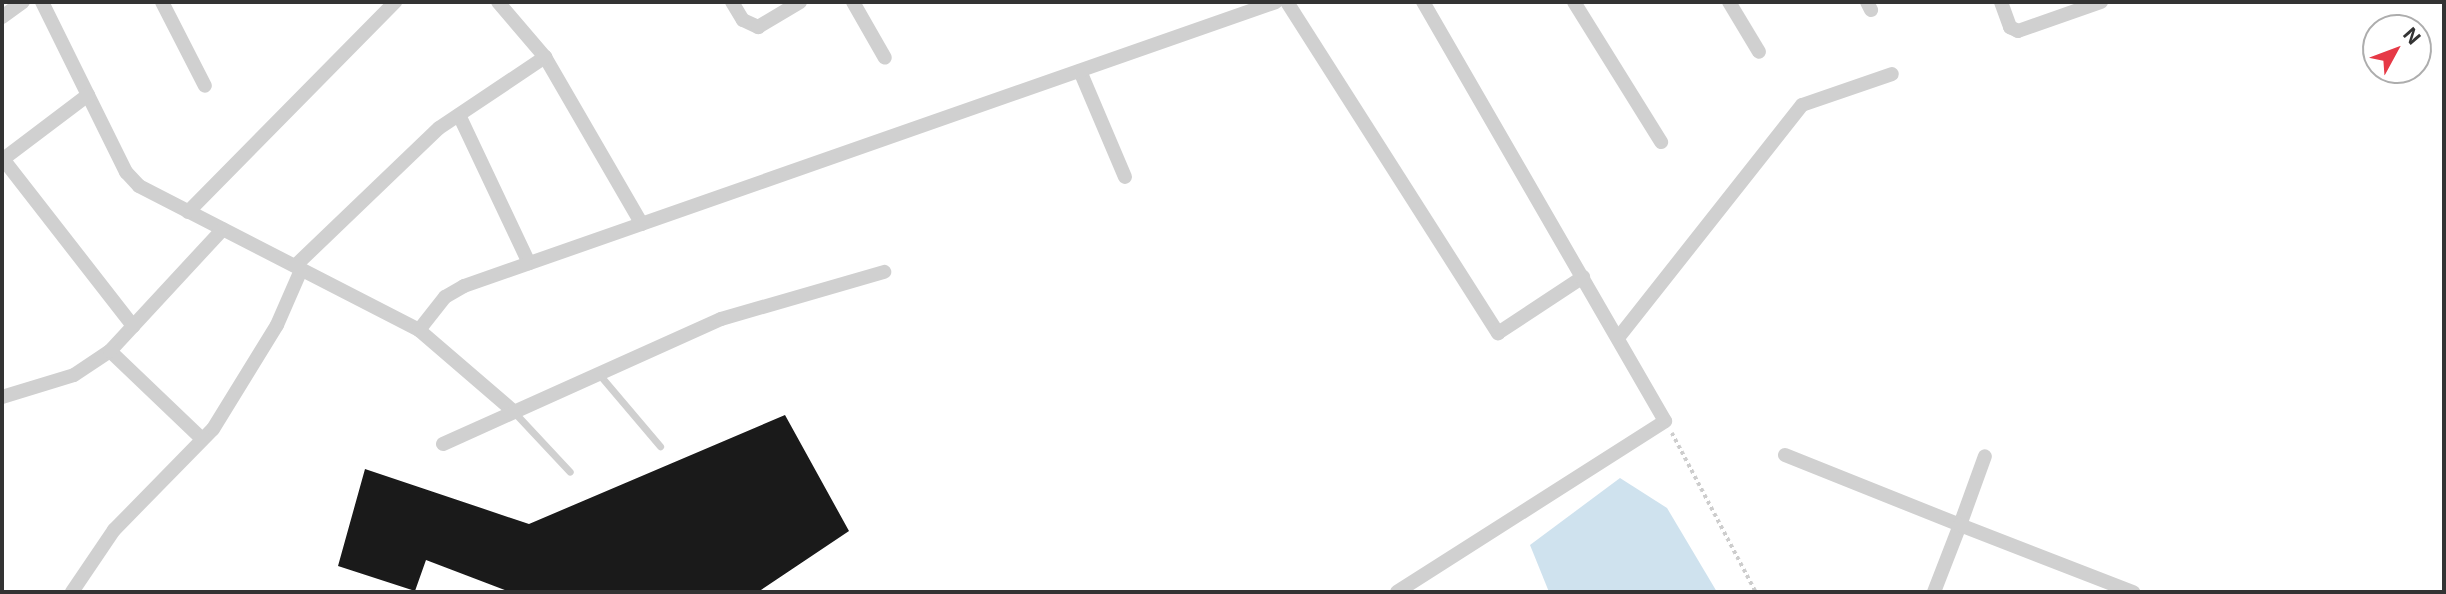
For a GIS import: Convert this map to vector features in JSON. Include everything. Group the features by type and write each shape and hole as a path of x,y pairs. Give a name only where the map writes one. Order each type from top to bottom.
{"street":[{"path":"2,18 23,2"},
{"path":"42,2 126,172 188,212 419,330 512,410"},
{"path":"162,2 205,86"},
{"path":"188,212 395,2"},
{"path":"498,2 545,57 642,224"},
{"path":"732,2 743,20 758,27 800,2"},
{"path":"853,2 885,58"},
{"path":"419,330 445,297 529,263 1276,2"},
{"path":"1287,2 1498,333 1583,277"},
{"path":"1397,592 1665,421 1622,332 1583,277 1423,2"},
{"path":"1728,2 1759,52"},
{"path":"2001,2 2010,27 2018,30 2101,2"},
{"path":"1579,3 1661,142"},
{"path":"72,592 114,530 202,439 277,325 298,268 458,114 545,57"},
{"path":"1080,71 1125,177"},
{"path":"1622,332 1801,105 1892,74"},
{"path":"88,95 2,159 133,326"},
{"path":"458,114 529,263"},
{"path":"2,397 74,375 110,351 223,229"},
{"path":"443,444 512,410 721,319 884,272"},
{"path":"110,351 202,439"},
{"path":"1785,455 2133,592"},
{"path":"1934,592 1985,456"}],"lane":[{"path":"597,372 660,446"},
{"path":"512,410 570,472"}],"path":[{"path":"1665,421 1756,592"}],"water":[{"path":"1620,478 1667,508 1717,592 1549,592 1530,545"}],"building":[{"path":"785,415 849,531 758,592 510,592 426,560 415,591 338,566 365,469 529,524"}]}
